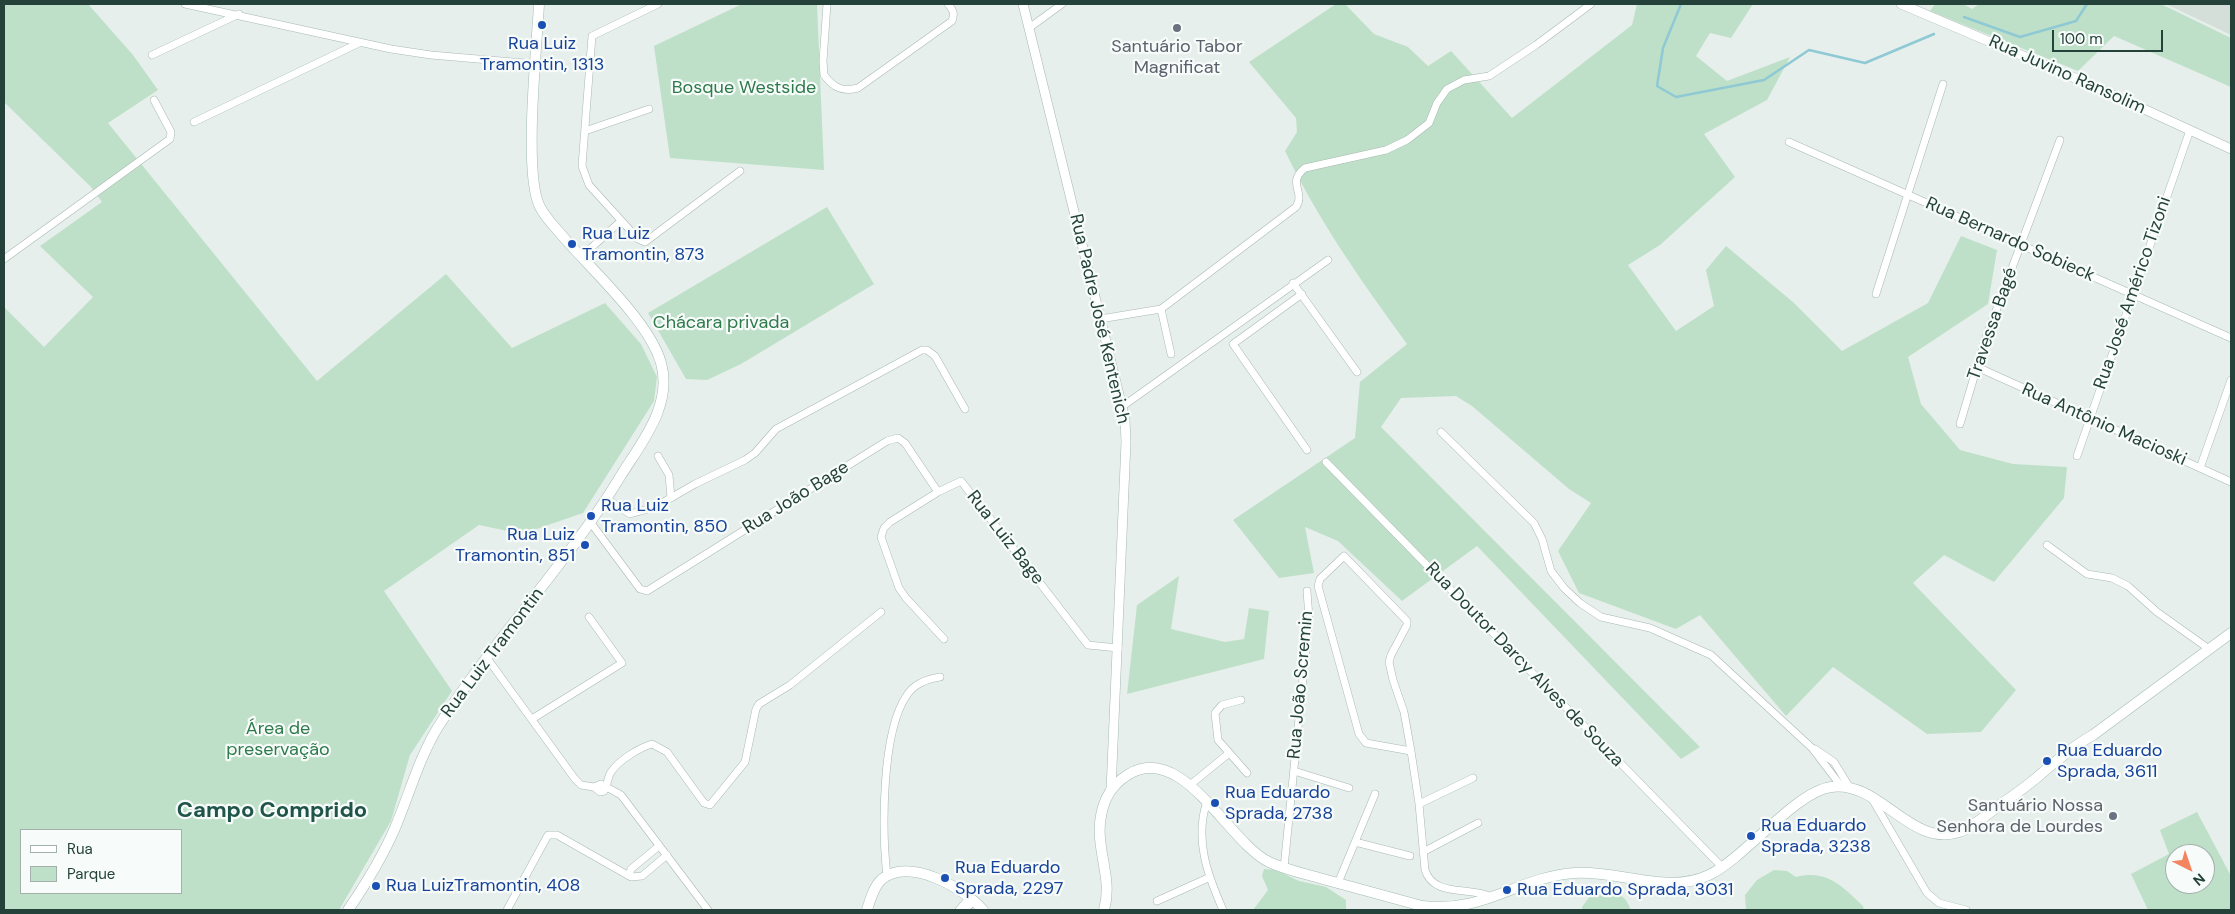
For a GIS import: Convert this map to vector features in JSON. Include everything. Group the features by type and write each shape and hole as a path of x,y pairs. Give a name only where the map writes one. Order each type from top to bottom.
{"main road":[{"name":"Rua Luiz Tramontin","path":"348,910 386,847 436,730 487,658 591,523 658,413 663,400 664,374 661,361 648,335 545,216 536,199 532,173 539,4"},
{"path":"1104,910 1107,886 1100,853 1099,831 1103,808 1111,790 1123,777 1133,771 1150,768 1157,768 1175,775 1190,786 1207,801 1253,852 1269,862 1338,883 1442,910 1464,908 1495,899 1538,880 1562,875 1596,874 1656,882 1680,883 1702,878 1722,867 1808,797 1823,789 1845,787 1870,795 1922,829 1939,834 1959,832 1972,825 2042,773 2056,759 2077,744 2093,736 2231,632"},
{"path":"867,910 877,886 887,876 904,872 926,876 951,885 972,898 983,910"}],"street":[{"path":"185,4 239,14 359,43 431,55 536,64"},
{"path":"658,4 592,36 582,166 586,180 621,221 642,241 649,240 740,171"},
{"path":"827,4 823,61 824,75 838,89 849,90 858,88 952,21 953,10 948,4"},
{"name":"Rua Padre José Kentenich","path":"1023,4 1123,406 1126,442 1111,790"},
{"path":"1028,28 1062,4"},
{"path":"1100,319 1161,309 1296,207 1299,200 1295,179 1298,173 1305,168 1386,150 1407,140 1429,123 1437,103 1447,89 1464,80 1489,76 1536,45 1591,4"},
{"name":"Rua Juvino Ransolim","path":"1901,4 2096,87 2231,149"},
{"path":"152,55 239,14"},
{"path":"194,122 359,43"},
{"path":"1876,294 1944,84"},
{"path":"4,259 170,139 172,136 154,100"},
{"path":"584,131 649,109"},
{"name":"Rua José Américo Tizoni","path":"2077,456 2190,130"},
{"name":"Travessa Bagé","path":"1960,424 1977,367 2060,140"},
{"name":"Rua Bernardo Sobieck","path":"1789,142 2231,338"},
{"path":"581,257 621,221"},
{"path":"1123,406 1260,306 1328,260"},
{"path":"1293,283 1357,372"},
{"path":"1302,294 1233,344 1308,450"},
{"path":"1260,306 1269,318"},
{"path":"1161,309 1171,354"},
{"path":"1250,314 1259,325"},
{"path":"606,499 630,514 644,511 694,484 745,460 755,453 776,429 922,350 928,350 935,356 965,409"},
{"name":"Rua Antônio Macioski","path":"1977,367 2231,482"},
{"path":"2200,468 2231,380"},
{"path":"1441,432 1528,515 1538,530 1551,571 1564,588 1601,618 1650,628 1711,654 1812,748 1845,787"},
{"name":"Rua Luiz Bage","path":"898,438 905,444 938,492 961,481 1086,642 1092,646 1118,648"},
{"name":"Rua João Bage","path":"591,523 637,585 644,591 887,441 898,438"},
{"path":"658,456 669,475 671,498"},
{"name":"Rua Doutor Darcy Alves de Souza","path":"1326,462 1722,867"},
{"path":"938,492 890,522 884,528 881,537 901,592 944,639"},
{"path":"2047,545 2087,574 2112,578 2128,586 2165,618 2209,649"},
{"path":"1410,751 1366,743 1359,734 1318,586 1320,579 1344,556 1407,621 1407,625 1391,655 1390,662 1393,680 1404,712 1410,751 1418,804 1426,876 1438,887 1481,893 1495,899"},
{"name":"Rua João Scremin","path":"1284,868 1309,618 1306,591"},
{"path":"606,788 611,771 617,765 644,746 652,744 667,752 704,803 710,805 745,762 756,709 760,704 790,685 881,612"},
{"path":"532,719 622,663 589,617"},
{"path":"487,658 578,783 594,787 601,784 606,788 614,789 621,795 708,910"},
{"path":"887,876 884,818 889,808 890,799 886,791 890,748 902,704 907,694 919,684 940,677"},
{"path":"1241,700 1222,705 1215,713 1218,740 1228,754 1247,773"},
{"path":"1190,786 1228,754"},
{"path":"1294,771 1349,788"},
{"path":"1418,804 1473,778"},
{"path":"1338,883 1375,794"},
{"path":"1870,795 1927,894 1939,903 1966,910"},
{"path":"1207,801 1203,813 1202,835 1208,878 1224,910"},
{"path":"1423,852 1478,823"},
{"path":"507,910 548,835 552,834 629,876 642,876 667,855"},
{"path":"1355,842 1410,856"},
{"path":"629,876 631,869 659,846"},
{"path":"1157,901 1208,878"},
{"path":"959,910 972,898"},
{"path":"966,910 972,898"}],"shaded area":[{"path":"2166,4 2231,4 2231,35"}],"green space":[{"name":"Área de preservação","path":"4,4 88,4 133,55 158,90 108,123 317,381 446,274 512,348 605,303 641,344 657,377 654,401 583,513 522,534 479,525 384,591 452,691 410,755 391,821 339,910 4,910 4,307 44,347 93,297 40,246 102,202 91,187 4,102"},
{"name":"Bosque Westside","path":"742,4 817,4 824,170 670,158 654,46"},
{"path":"1336,4 1345,4 1374,34 1408,47 1428,66 1451,51 1512,118 1632,25 1637,4 1753,4 1731,38 1710,33 1696,56 1727,81 1790,57 1767,100 1704,134 1735,177 1660,245 1628,265 1676,331 1714,306 1706,270 1726,246 1794,303 1842,351 1928,303 1961,236 1997,250 1988,304 1908,357 1921,404 1960,450 2013,464 2067,467 2064,498 1994,582 1944,555 1913,583 2016,690 1981,732 1927,734 1833,667 1786,716 1700,615 1676,629 1579,593 1558,551 1591,503 1569,489 1472,406 1456,396 1401,398 1381,427 1700,747 1681,759 1477,546 1402,601 1338,541 1305,527 1314,573 1279,578 1233,520 1355,438 1360,382 1407,344 1357,274 1326,226 1285,151 1297,132 1296,118 1249,62"},
{"path":"1935,4 1963,4 1972,9 1979,4 2161,4 2231,38 2231,87 2114,36 2078,71 1930,11"},
{"name":"Chácara privada","path":"827,207 874,284 741,364 707,380 686,379 648,313"},
{"path":"1179,576 1171,629 1225,642 1244,639 1249,608 1269,611 1264,659 1127,694 1137,605"},
{"path":"2197,812 2214,844 2165,844 2160,830"},
{"path":"2215,846 2231,876 2231,910 2148,910 2131,874 2165,856 2165,894 2215,894"},
{"path":"1264,869 1276,870 1299,881 1326,887 1346,900 1346,910 1253,910 1268,890 1262,876"},
{"path":"1774,870 1787,871 1796,877 1817,875 1834,881 1863,906 1864,910 1746,910 1745,895 1757,880"},
{"path":"1604,894 1621,896 1631,910 1582,910 1590,896"}],"waterway":[{"path":"1681,4 1663,48 1657,86 1676,97 1764,80 1809,50 1865,63 1934,34"},
{"path":"1964,17 2020,37 2076,21 2087,4"}],"place":[{"name":"Rua Luiz Tramontin, 1313","path":"542,25"},
{"name":"Santuário Tabor Magnificat","path":"1177,28"},
{"name":"Rua Luiz Tramontin, 873","path":"572,244"},
{"name":"Rua Luiz Tramontin, 850","path":"591,516"},
{"name":"Rua Luiz Tramontin, 851","path":"585,545"},
{"name":"Rua Eduardo Sprada, 3611","path":"2047,761"},
{"name":"Rua Eduardo Sprada, 2738","path":"1215,803"},
{"name":"Santuário Nossa Senhora de Lourdes","path":"2113,816"},
{"name":"Rua Eduardo Sprada, 3238","path":"1751,836"},
{"name":"Rua Eduardo Sprada, 2297","path":"945,878"},
{"name":"Rua LuizTramontin, 408","path":"376,886"},
{"name":"Rua Eduardo Sprada, 3031","path":"1507,890"}],"district":[{"name":"Campo Comprido","path":"272,811"}]}
